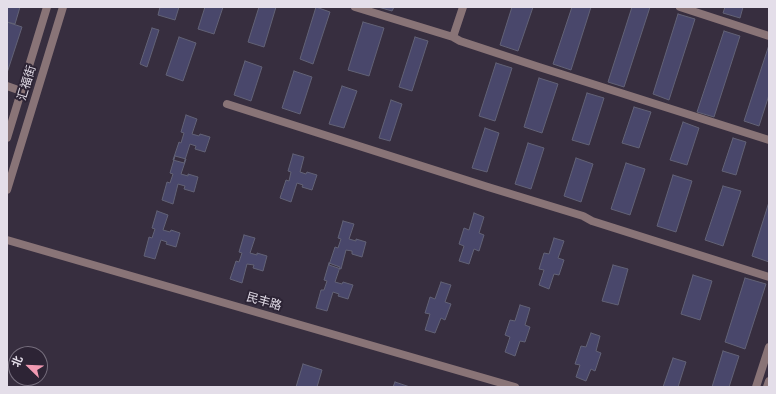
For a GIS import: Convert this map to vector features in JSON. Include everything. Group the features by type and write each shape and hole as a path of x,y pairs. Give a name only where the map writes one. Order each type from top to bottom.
{"street":[{"name":"汇福街","path":"7,138 47,7"},
{"name":"汇福街","path":"7,190 63,7"},
{"path":"355,7 453,37 460,41 532,65 769,140"},
{"path":"453,37 463,7"},
{"path":"680,7 769,36"},
{"path":"7,86 22,91"},
{"path":"227,104 583,216 592,221 769,277"},
{"name":"民丰路","path":"7,240 515,387"},
{"path":"756,387 769,347"},
{"path":"767,387 769,381"}],"building":[{"path":"7,7 20,7 15,24 7,22"},
{"path":"160,7 179,7 175,20 158,15"},
{"path":"205,7 223,7 214,34 198,29"},
{"path":"259,7 276,7 264,47 248,42"},
{"path":"316,7 330,12 313,64 300,59"},
{"path":"378,7 394,7 392,11"},
{"path":"512,7 533,7 518,51 500,45"},
{"path":"572,7 591,7 571,70 553,64"},
{"path":"632,7 650,7 624,87 608,82"},
{"path":"725,7 743,7 740,18 723,13"},
{"path":"678,14 695,19 669,100 653,94"},
{"path":"7,22 22,27 7,73"},
{"path":"363,22 384,28 369,76 348,70"},
{"path":"152,28 159,30 147,67 140,64"},
{"path":"724,31 740,36 714,117 697,112"},
{"path":"179,37 196,43 183,81 166,75"},
{"path":"415,37 428,41 412,91 399,87"},
{"path":"769,45 769,95 759,126 744,121"},
{"path":"245,61 262,67 251,101 234,95"},
{"path":"496,63 512,68 495,121 479,116"},
{"path":"294,71 312,77 300,114 282,108"},
{"path":"539,78 558,84 542,133 524,127"},
{"path":"342,86 357,91 344,128 329,124"},
{"path":"587,93 604,98 589,145 572,140"},
{"path":"391,100 402,104 390,141 379,138"},
{"path":"634,107 651,112 639,148 622,143"},
{"path":"186,115 197,119 192,134 199,136 200,134 210,137 205,152 195,149 196,146 190,144 184,163 173,160 179,142 181,143 184,133 181,132"},
{"path":"683,122 699,128 687,165 670,160"},
{"path":"485,128 499,133 487,172 472,168"},
{"path":"733,138 746,142 736,175 722,171"},
{"path":"528,143 544,148 531,189 515,184"},
{"path":"293,154 304,157 300,172 306,174 307,172 317,175 312,190 302,187 303,185 297,183 291,202 280,198 286,180 289,181 291,172 288,171"},
{"path":"175,156 186,159 181,174 188,176 188,174 198,177 194,192 184,189 185,186 178,184 173,204 162,200 167,182 170,183 173,174 170,173"},
{"path":"576,158 593,164 581,202 564,196"},
{"path":"626,163 645,169 630,215 611,209"},
{"path":"673,175 692,181 676,232 657,226"},
{"path":"723,186 741,191 723,246 705,240"},
{"path":"769,202 769,262 752,256"},
{"path":"157,211 168,215 163,230 170,232 171,230 180,233 176,247 166,244 167,242 161,240 155,259 144,256 149,237 152,238 155,229 152,228"},
{"path":"474,213 484,217 479,233 484,235 479,251 474,249 469,264 459,261 464,246 459,244 464,228 469,230"},
{"path":"343,221 354,224 349,239 356,241 356,239 366,242 362,257 352,254 352,251 346,250 341,269 329,265 335,247 338,248 341,239 338,238"},
{"path":"244,235 255,238 250,253 257,255 257,253 267,256 263,271 253,268 254,265 247,264 242,283 230,279 236,261 239,262 242,253 239,252"},
{"path":"554,238 564,241 558,258 564,260 559,275 554,274 549,289 539,285 544,270 539,269 544,253 549,254"},
{"path":"329,263 340,267 335,282 342,284 343,282 353,285 348,299 338,296 339,294 333,292 327,311 316,308 321,290 324,290 327,281 324,280"},
{"path":"613,265 628,269 618,305 602,301"},
{"path":"693,275 712,281 700,320 681,314"},
{"path":"745,278 766,284 745,349 725,342"},
{"path":"441,282 451,285 445,302 451,304 445,320 441,318 435,333 425,330 430,314 425,313 430,297 435,299"},
{"path":"520,305 530,308 525,325 530,327 525,342 520,341 515,356 505,352 510,337 505,335 510,320 515,321"},
{"path":"591,333 600,336 596,351 601,353 595,371 591,369 586,381 576,377 580,365 575,364 581,346 586,347"},
{"path":"723,351 739,356 729,387 712,387"},
{"path":"673,358 686,362 678,387 663,387"},
{"path":"303,364 322,370 317,387 296,387"},
{"path":"395,382 410,387 393,387"}]}
